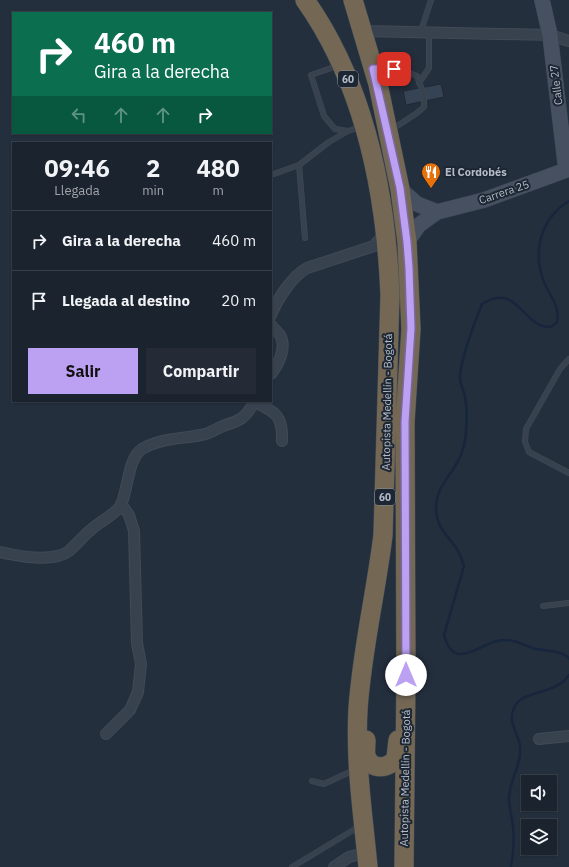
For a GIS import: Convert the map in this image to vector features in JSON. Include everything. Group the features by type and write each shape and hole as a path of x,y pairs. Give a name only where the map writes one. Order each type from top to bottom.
{"highway":[{"name":"Autopista Medellín - Bogotá","path":"353,0 363,31 388,132 400,188 407,242 411,328 405,422 406,675 404,867"},
{"name":"Autopista Medellín - Bogotá","path":"310,4 342,65 356,129 380,188 387,231 390,295 386,400 385,496 378,573 366,644 358,710 358,768 364,824 363,861"},
{"path":"366,644 372,661 366,710 366,750 369,762 374,766 387,767 396,758 398,691 406,675"}],"main road":[{"name":"Calle 27","path":"542,0 550,35 568,170"},
{"name":"Carrera 25","path":"407,242 419,224 437,212 484,200 568,170"},
{"path":"400,188 417,204 437,212"}],"street":[{"path":"363,31 425,31 550,35 569,41"},
{"path":"272,313 292,279 298,273 307,268 374,246 387,231"},
{"path":"272,326 280,336 282,342 279,361 272,372"},
{"path":"0,552 31,557 62,554 69,551 92,529 116,512 121,504 132,462 140,450 150,445 174,438 203,435 234,424 242,419 254,402"},
{"path":"257,402 270,409 279,418 281,424 282,441"},
{"path":"106,734 130,710 138,692 140,664 134,531 129,515 121,504"},
{"path":"539,739 569,736"},
{"path":"334,867 349,857 363,861 358,867"}],"lane":[{"path":"420,83 429,68 425,31 431,0"},
{"path":"342,65 311,75 324,116 335,129 356,129"},
{"path":"373,69 402,70 417,76 424,95 424,107 417,114 388,132"},
{"path":"272,175 299,165 329,142 356,129"},
{"path":"299,165 305,238"},
{"path":"569,359 560,370 526,429 525,442 529,452 569,473"},
{"path":"543,606 569,603"},
{"path":"312,781 324,784 358,768"},
{"path":"292,867 364,824"}],"building":[{"path":"441,84 444,97 406,105 403,91"}],"waterway":[{"path":"569,201 559,208 551,217 541,237 539,248 540,271 556,306 558,316 557,322 551,327 541,325 533,321 512,301 504,298 494,298 482,304 468,342 460,373 460,380 466,403 466,433 464,446 459,460 442,485 439,492 436,509 440,526 457,549 464,566 444,635 449,647 455,653 462,654 498,641 511,640 536,649 560,653 569,659"},
{"path":"511,867 514,837 509,794 520,754 519,742 512,722 513,712 515,706 525,697 556,686 569,675"}],"place":[{"name":"El Cordobés","path":"431,189"}],"route":[{"path":"394,69 373,69 378,84 400,188 409,268 411,328 405,422 406,675"}]}
